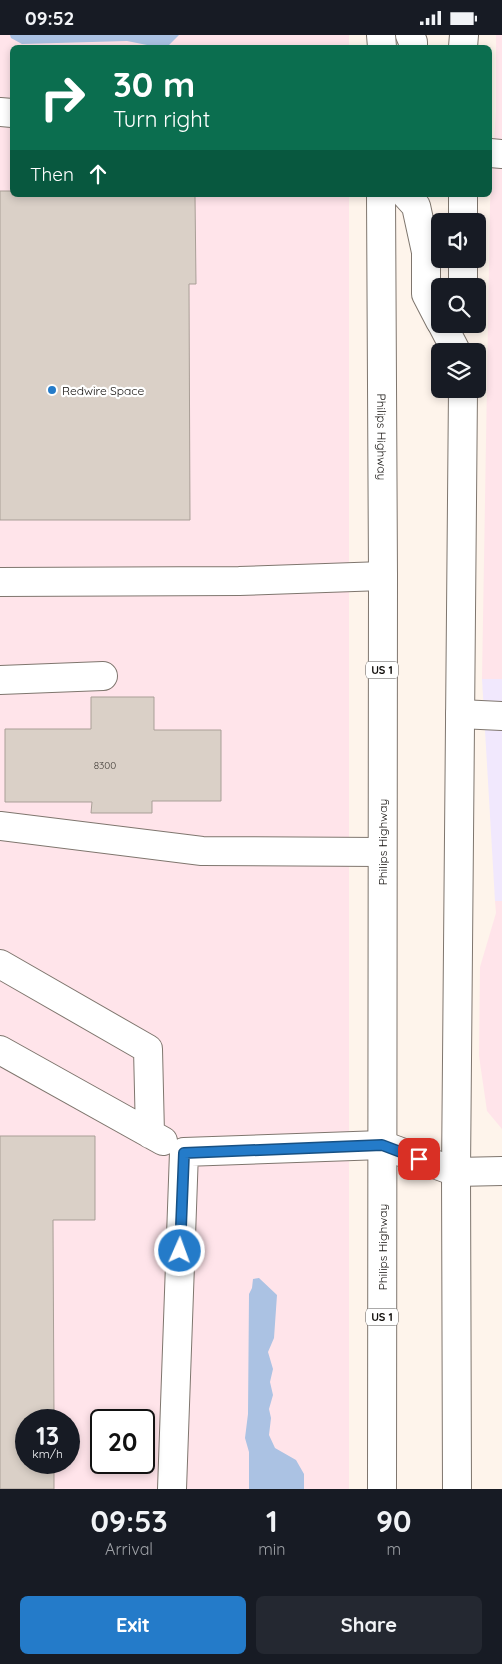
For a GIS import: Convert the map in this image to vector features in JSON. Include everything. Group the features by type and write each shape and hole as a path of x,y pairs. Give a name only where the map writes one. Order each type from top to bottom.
{"main road":[{"name":"Philips Highway","path":"381,197 383,576 382,1489"},
{"path":"408,197 416,206 426,252 426,294 431,303"},
{"path":"463,197 463,213"},
{"path":"457,1489 456,1172 462,398"},
{"path":"0,582 240,581 383,576"},
{"path":"0,680 103,676"},
{"path":"460,714 502,716"},
{"path":"0,826 202,851 382,852"},
{"path":"0,964 148,1049 150,1134"},
{"path":"0,1051 184,1153 382,1145 456,1172 502,1171"},
{"path":"172,1489 184,1153"}],"shaded area":[{"path":"0,35 349,35 349,45 10,45 10,197 349,197 349,1489 0,1489"},
{"path":"496,35 502,35 502,679 482,679 490,204 492,197 496,111"},
{"path":"482,679 502,679 502,901 495,901"},
{"path":"495,901 502,901 502,1129 487,1111 479,1056 480,967 496,913"}],"water":[{"path":"10,35 179,35 169,45 147,45 127,41 22,44 11,38"},
{"path":"259,1278 277,1295 274,1338 268,1352 273,1369 270,1382 273,1395 269,1409 271,1418 269,1435 275,1448 296,1460 304,1474 304,1489 249,1489 249,1452 245,1438 248,1414 249,1294 253,1279"}],"building":[{"path":"0,191 10,191 10,197 195,197 196,284 189,284 190,520 0,520"},
{"path":"91,697 154,697 154,730 221,730 221,801 152,801 152,813 91,813 92,802 5,802 5,729 91,729"},
{"path":"0,1136 95,1136 95,1220 53,1220 54,1409 15,1409 15,1474 54,1474 54,1489 0,1489"}],"place":[{"name":"Redwire Space","path":"52,390"}],"route":[{"path":"180,1251 184,1153 382,1145 419,1159"}]}
